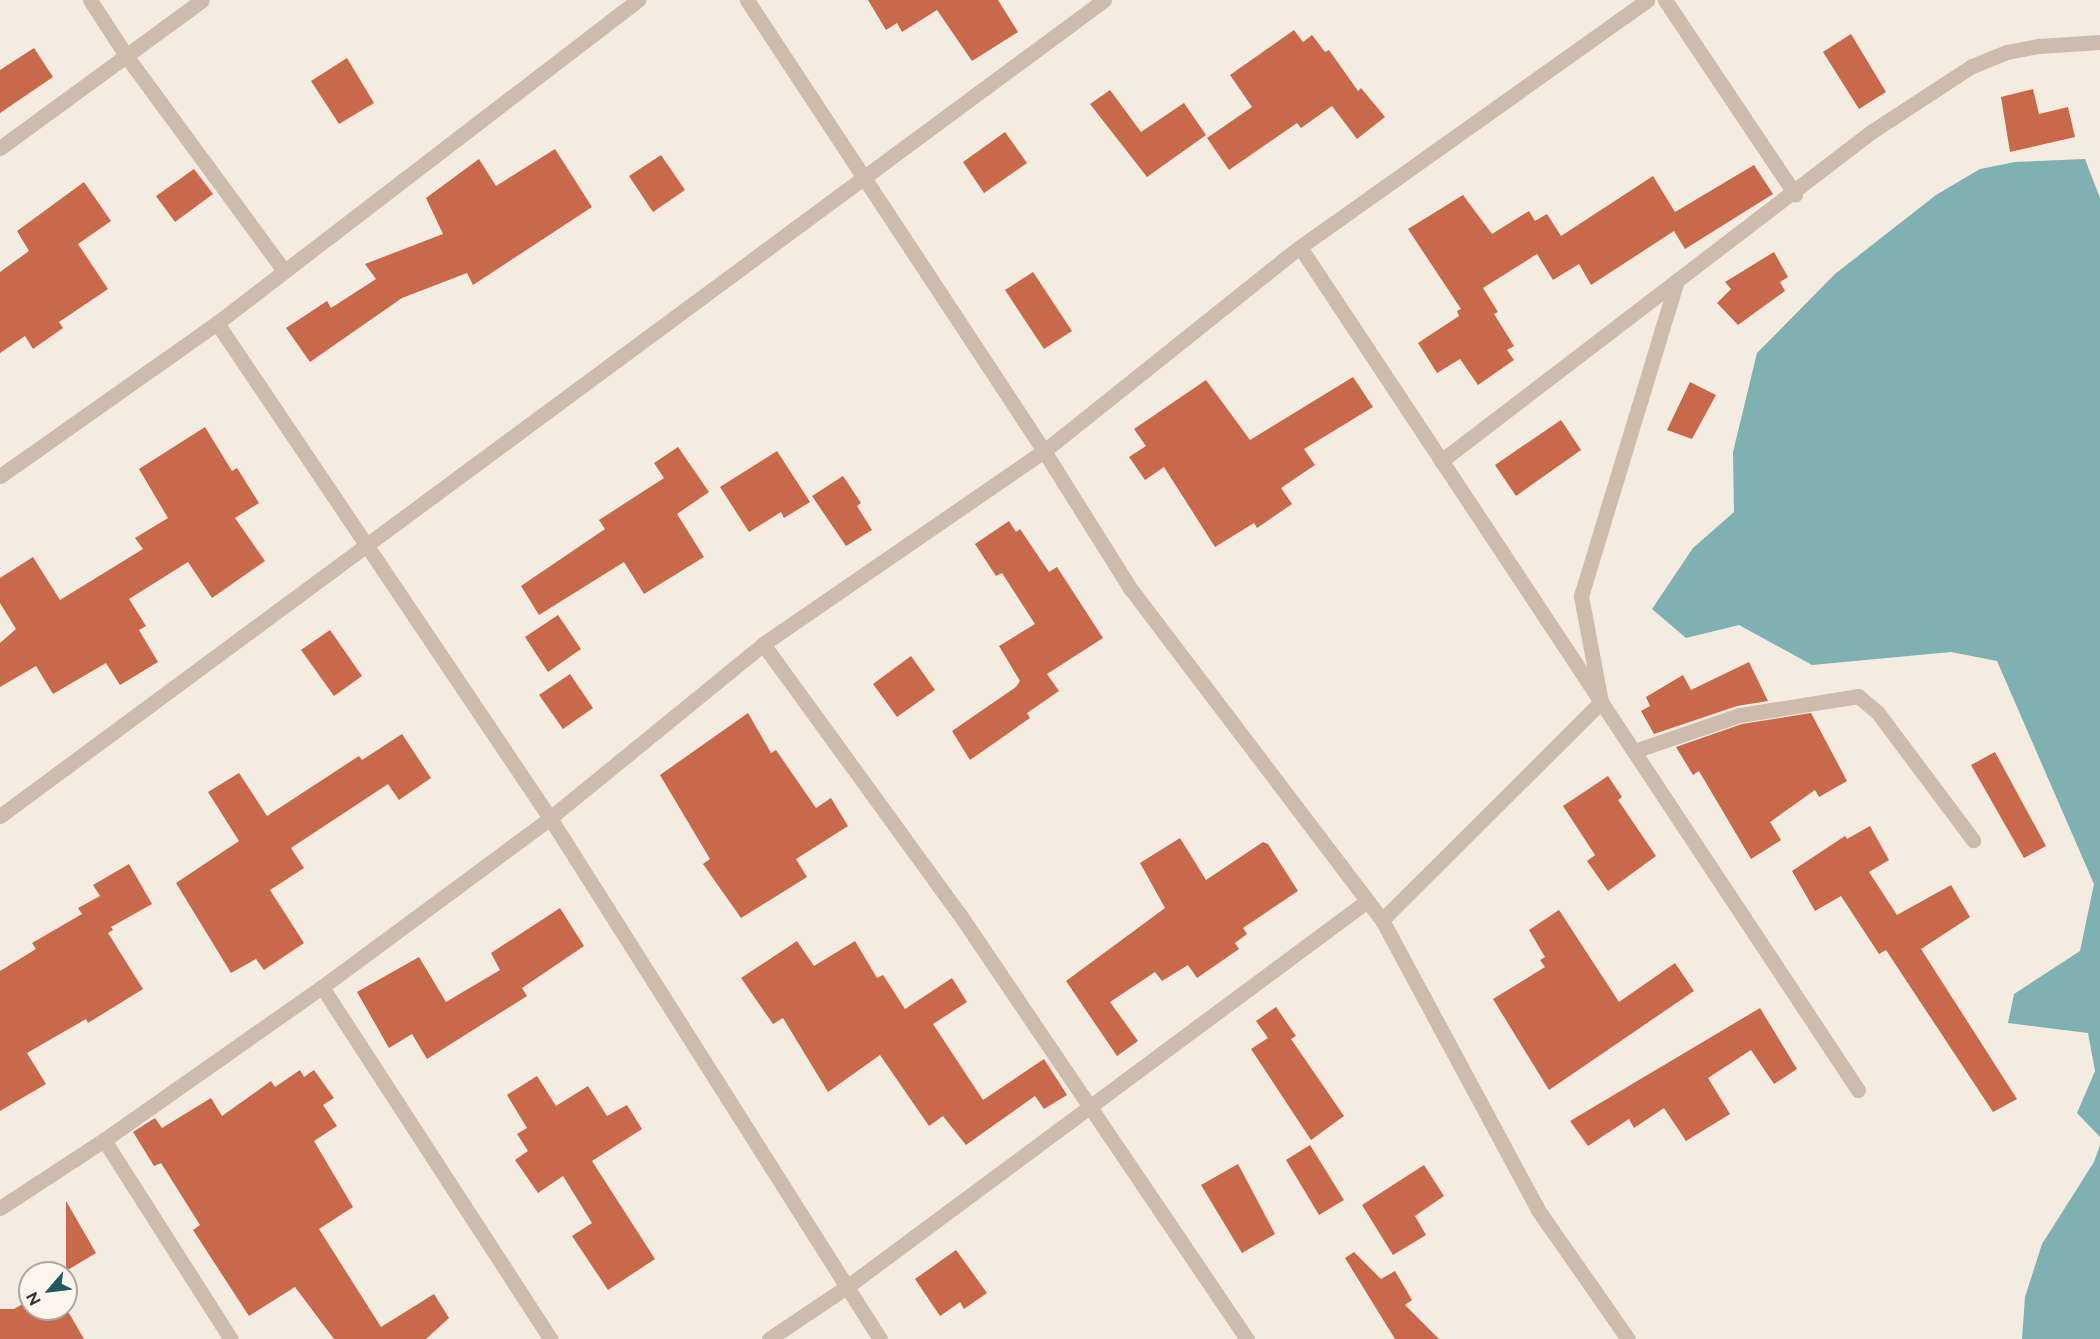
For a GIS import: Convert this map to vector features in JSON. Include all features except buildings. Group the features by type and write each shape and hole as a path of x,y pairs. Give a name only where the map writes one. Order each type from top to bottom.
{"street":[{"path":"90,0 127,57 284,271"},
{"path":"0,148 202,0"},
{"path":"0,476 217,323 638,0"},
{"path":"747,0 861,179 1044,451 1130,588 1382,920 1538,1210 1628,1339"},
{"path":"0,816 367,548 1104,0"},
{"path":"0,1208 104,1140 322,987 550,818 763,644 1044,451 1300,248 1647,0"},
{"path":"1665,0 1795,194"},
{"path":"1441,461 1677,280 1795,194 1871,132 1972,66 2039,46 2100,42"},
{"path":"1300,248 1858,1090"},
{"path":"1601,702 1581,596 1677,280"},
{"path":"217,323 550,818 880,1339"},
{"path":"763,644 958,912 1247,1339"},
{"path":"1634,751 1740,715 1858,696 1878,713 1973,840"},
{"path":"1382,920 1601,702"},
{"path":"769,1339 848,1286 1090,1104 1367,901"},
{"path":"322,987 551,1339"},
{"path":"104,1140 231,1339"}],"water":[{"path":"2085,159 2100,198 2100,1137 2077,1113 2095,1071 2088,1033 2008,1023 2014,994 2080,951 2094,884 1997,661 1951,652 1812,665 1739,625 1686,638 1652,609 1693,548 1734,512 1733,452 1757,353 1835,274 1936,195 1980,169 2015,162"},
{"path":"2100,1145 2100,1339 2022,1339 2025,1297 2042,1244 2094,1162"}]}
